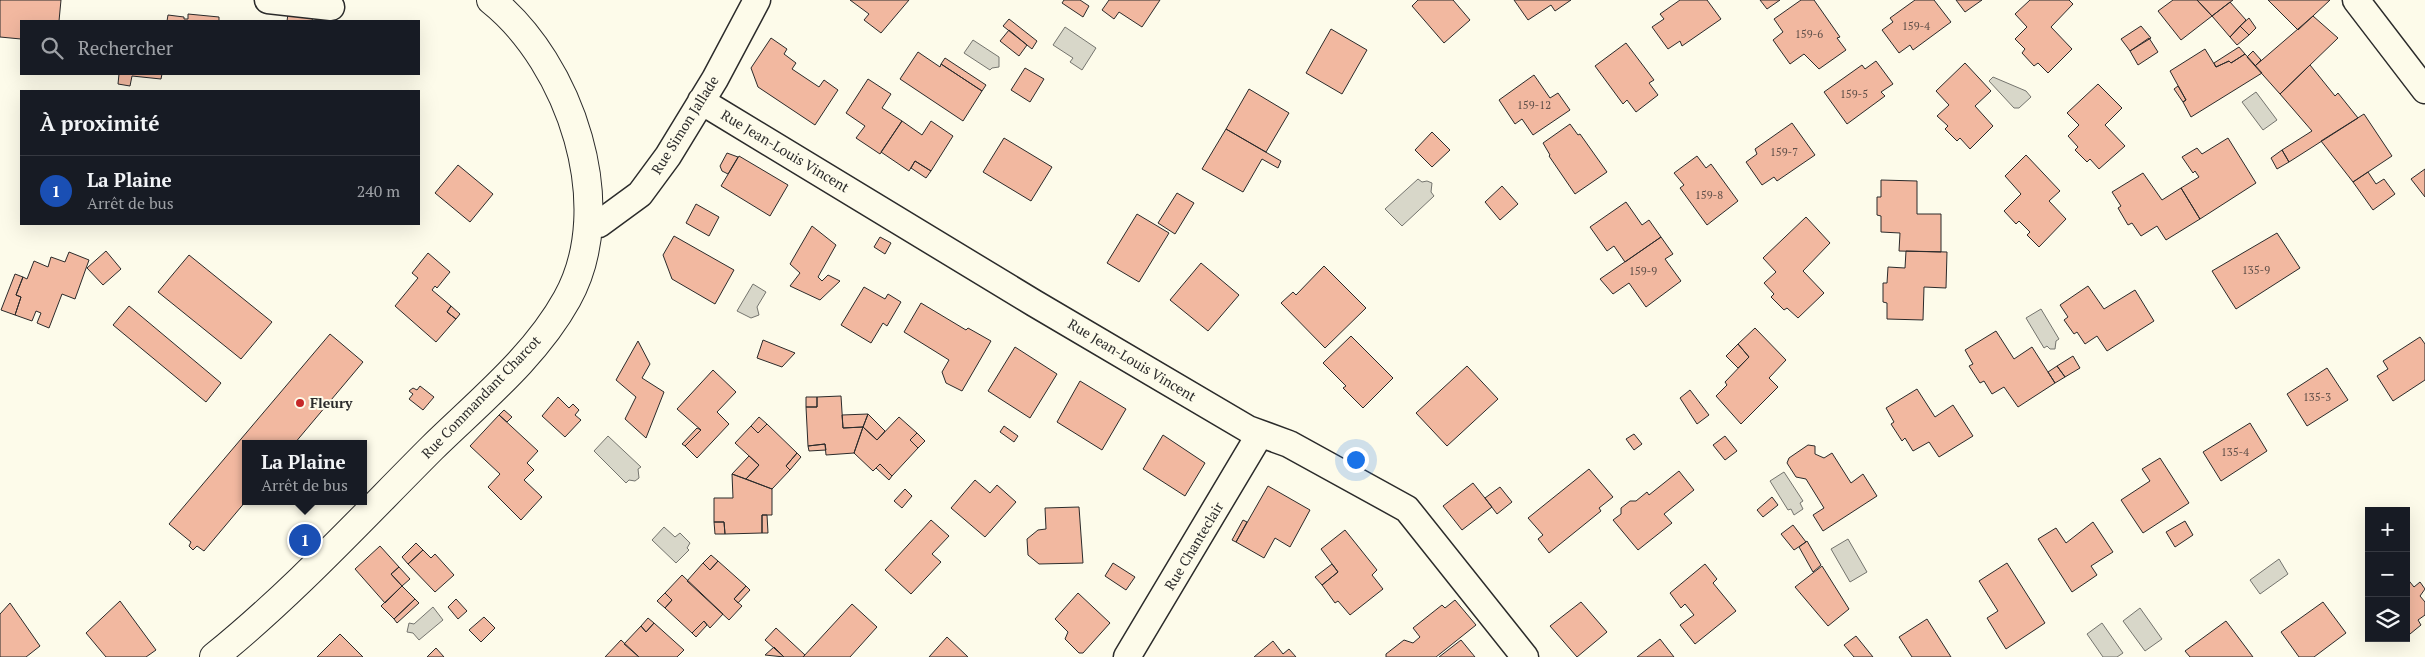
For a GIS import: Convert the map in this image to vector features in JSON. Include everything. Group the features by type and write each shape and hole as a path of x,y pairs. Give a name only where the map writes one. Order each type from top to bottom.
{"main road":[{"name":"Rue Commandant Charcot","path":"214,657 230,648 532,349 567,299 586,250 588,224 585,170 576,134 563,94 537,50 519,26 491,0"}],"street":[{"path":"268,0 331,7"},
{"name":"Rue Simon Jallade","path":"588,224 598,224 640,194 668,156 757,0"},
{"path":"2356,0 2425,90"},
{"name":"Rue Jean-Louis Vincent","path":"701,101 1034,303 1248,429 1289,444 1407,509 1525,657"},
{"name":"Rue Chanteclair","path":"1127,657 1260,434"}],"shaded area":[{"path":"1065,27 1096,48 1082,70 1070,62 1073,58 1053,45"},
{"path":"973,40 999,57 999,67 990,70 964,53"},
{"path":"1993,77 2026,91 2031,97 2019,108 2014,108 1989,81"},
{"path":"2256,92 2277,120 2263,130 2242,102"},
{"path":"1418,179 1422,182 1432,183 1431,192 1434,196 1402,226 1385,209"},
{"path":"753,284 766,292 757,307 759,315 751,318 737,311"},
{"path":"2041,309 2059,339 2056,341 2055,349 2050,349 2047,346 2044,348 2026,318"},
{"path":"608,436 641,467 638,469 639,478 635,481 629,480 626,483 594,451"},
{"path":"1784,472 1803,501 1800,503 1803,509 1794,515 1791,509 1788,510 1770,481"},
{"path":"664,527 675,537 680,533 690,543 687,548 689,550 676,563 652,540"},
{"path":"1848,539 1867,572 1850,582 1831,549"},
{"path":"2279,559 2288,574 2260,594 2250,580"},
{"path":"433,607 443,620 419,640 413,633 407,632 409,623 414,624"},
{"path":"2140,608 2162,639 2145,651 2123,621"},
{"path":"2102,623 2123,653 2117,657 2103,657 2087,634"}],"building":[{"path":"0,0 61,0 59,20 20,20 20,39 0,37"},
{"path":"850,0 909,0 881,33 864,20 869,14"},
{"path":"1064,0 1080,0 1089,6 1083,17 1062,3"},
{"path":"1109,0 1160,0 1142,27 1119,12 1114,19 1102,10"},
{"path":"1418,0 1453,0 1470,20 1444,43 1412,6"},
{"path":"1514,0 1571,0 1555,11 1551,5 1528,20"},
{"path":"1680,0 1707,0 1721,19 1682,46 1680,41 1668,49 1652,27 1664,19 1660,14"},
{"path":"1760,0 1780,0 1767,9"},
{"path":"1801,0 1814,0 1840,37 1837,38 1846,50 1819,69 1804,54 1790,64 1773,40 1783,32 1774,19"},
{"path":"1915,0 1934,0 1951,22 1913,50 1910,45 1899,53 1882,30 1893,22 1890,18"},
{"path":"1956,0 1982,0 1965,12"},
{"path":"2030,0 2069,0 2073,4 2051,27 2072,49 2048,73 2038,63 2034,66 2022,53 2025,49 2015,39 2027,27 2015,14"},
{"path":"2173,0 2197,0 2212,16 2181,40 2158,11"},
{"path":"2197,0 2233,0 2212,16"},
{"path":"2268,0 2330,0 2298,30"},
{"path":"2230,2 2246,20 2230,37 2212,16"},
{"path":"188,14 219,17 219,20 167,20 168,15 188,19"},
{"path":"288,14 313,16 312,20 287,20"},
{"path":"2313,16 2338,38 2280,94 2255,66"},
{"path":"2249,18 2256,28 2249,35 2240,26"},
{"path":"1009,19 1037,41 1032,49 1003,26"},
{"path":"2141,26 2151,38 2130,51 2121,39"},
{"path":"2240,26 2249,35 2237,45 2230,37"},
{"path":"1331,29 1367,50 1342,94 1306,73"},
{"path":"1009,30 1027,45 1019,56 1000,41"},
{"path":"771,38 787,49 784,54 796,63 792,69 819,87 824,80 838,90 815,125 758,87 751,68"},
{"path":"2149,38 2158,52 2138,65 2130,51"},
{"path":"1626,43 1654,80 1649,83 1658,95 1636,112 1627,100 1623,104 1595,66"},
{"path":"2239,47 2245,54 2231,63 2229,61 2216,67 2214,63"},
{"path":"2205,49 2216,67 2229,61 2231,63 2245,54 2262,73 2191,117 2183,102 2186,100 2170,71"},
{"path":"2253,51 2261,60 2255,66 2247,57"},
{"path":"918,52 940,67 941,64 982,91 963,121 900,79"},
{"path":"945,58 986,85 982,91 941,64"},
{"path":"1876,61 1893,84 1881,92 1885,96 1847,124 1824,92 1862,65 1865,69"},
{"path":"1965,63 1991,91 1975,106 1993,126 1970,149 1960,138 1957,141 1945,129 1948,126 1937,116 1949,105 1936,91"},
{"path":"2310,65 2335,96 2338,93 2358,118 2289,162 2282,150 2312,131 2280,94"},
{"path":"1025,68 1044,79 1030,102 1011,90"},
{"path":"119,75 162,75 161,79 132,76 130,86 118,84"},
{"path":"1534,75 1550,98 1558,93 1570,110 1533,135 1522,119 1515,124 1499,100"},
{"path":"868,79 891,94 882,108 902,121 880,154 856,138 865,126 846,113"},
{"path":"2098,84 2122,108 2105,125 2125,146 2099,169 2090,159 2087,162 2075,150 2078,147 2068,136 2079,125 2067,113"},
{"path":"2178,86 2186,100 2183,102 2174,89"},
{"path":"1249,89 1289,113 1266,152 1226,129"},
{"path":"2364,114 2392,156 2353,182 2321,141"},
{"path":"902,121 922,135 931,121 953,136 931,171 915,161 909,171 881,152"},
{"path":"1792,123 1815,155 1777,181 1774,177 1762,185 1746,162 1757,154 1755,149"},
{"path":"1570,124 1578,135 1580,134 1607,172 1575,194 1549,156 1543,143"},
{"path":"1226,129 1281,161 1278,168 1262,159 1243,192 1202,169"},
{"path":"1432,132 1450,150 1432,167 1415,150"},
{"path":"1004,138 1052,167 1031,201 983,172"},
{"path":"2228,138 2256,183 2200,219 2181,188 2199,177 2195,171 2193,173 2182,157 2197,148 2202,154"},
{"path":"2282,150 2289,162 2277,169 2271,158"},
{"path":"727,153 738,157 728,174 722,171 720,166"},
{"path":"2026,155 2060,191 2049,201 2066,219 2039,247 2027,235 2030,232 2019,221 2016,224 2004,211 2021,194 2005,176"},
{"path":"739,156 788,185 770,216 721,186"},
{"path":"1697,156 1706,168 1711,164 1738,201 1707,225 1680,188 1684,185 1674,173"},
{"path":"915,161 931,171 926,178 911,168"},
{"path":"458,165 493,194 470,222 435,193"},
{"path":"2425,169 2425,197 2411,179"},
{"path":"2368,172 2376,184 2384,179 2395,194 2373,210 2353,182"},
{"path":"2143,173 2162,200 2181,188 2200,219 2166,240 2157,226 2141,236 2132,223 2128,225 2118,208 2121,206 2112,192"},
{"path":"1881,180 1917,181 1917,214 1941,214 1941,252 1899,251 1900,233 1881,232 1881,216 1877,215 1877,197 1881,197"},
{"path":"1502,186 1518,204 1500,220 1485,202"},
{"path":"1177,193 1194,203 1175,234 1158,223"},
{"path":"1626,202 1642,225 1649,220 1661,237 1625,262 1614,246 1607,251 1590,227"},
{"path":"696,204 719,217 709,236 686,223"},
{"path":"1137,214 1169,233 1139,282 1107,263"},
{"path":"1806,217 1830,243 1803,271 1824,293 1798,318 1787,308 1784,310 1771,297 1774,294 1764,283 1776,272 1763,258"},
{"path":"812,226 836,245 818,277 822,281 828,275 840,281 820,300 790,286 800,273 790,264"},
{"path":"2277,233 2300,268 2236,309 2212,271"},
{"path":"674,236 734,270 715,304 672,279 663,255"},
{"path":"880,237 891,243 885,254 874,247"},
{"path":"1661,237 1673,254 1665,259 1681,281 1646,307 1629,283 1613,294 1600,279"},
{"path":"106,251 121,269 103,285 87,268"},
{"path":"1906,251 1947,252 1946,288 1924,287 1923,320 1887,319 1887,303 1883,302 1883,283 1887,283 1888,267 1905,268"},
{"path":"69,252 89,260 75,299 62,294 49,328 37,323 41,313 36,311 32,321 15,315 21,297 16,295 23,277 27,279 34,261 48,267 51,257 65,262"},
{"path":"428,253 450,272 437,288 435,286 432,290 451,306 447,312 456,319 436,342 395,306 418,278 412,273"},
{"path":"189,255 272,322 241,359 158,292"},
{"path":"1201,263 1239,295 1208,331 1170,300"},
{"path":"1324,266 1366,308 1325,348 1281,303 1293,292 1296,295"},
{"path":"15,274 23,277 16,295 21,297 15,315 1,310"},
{"path":"2088,286 2104,309 2135,290 2154,321 2107,351 2097,336 2085,344 2077,332 2074,334 2064,320 2068,317 2060,305"},
{"path":"864,287 885,299 888,294 901,302 887,326 883,323 871,343 841,325"},
{"path":"921,303 966,330 968,328 991,341 962,391 946,383 942,372 949,360 904,332"},
{"path":"129,306 221,383 206,402 113,325"},
{"path":"451,306 460,314 456,319 447,312"},
{"path":"1755,328 1786,360 1769,378 1778,387 1741,424 1716,396 1727,385 1725,382 1749,357 1738,344"},
{"path":"1996,331 2014,359 2032,347 2055,383 2018,407 2004,387 1992,394 1984,381 1980,383 1969,366 1973,364 1965,350"},
{"name":"Fleury","path":"330,334 363,362 297,440 242,440 243,505 204,551 197,546 193,550 189,546 191,542 169,524"},
{"path":"1351,336 1393,378 1363,408 1343,388 1346,386 1323,363"},
{"path":"2420,337 2425,344 2425,380 2393,401 2377,376 2388,369 2383,361"},
{"path":"763,340 795,353 782,367 757,358"},
{"path":"638,341 650,364 642,378 664,392 646,438 625,419 636,397 616,380"},
{"path":"1738,344 1749,357 1738,368 1726,356"},
{"path":"1015,347 1057,374 1030,418 988,391"},
{"path":"2073,356 2080,368 2065,377 2057,366"},
{"path":"1467,366 1498,399 1447,446 1416,413"},
{"path":"2057,366 2065,377 2055,383 2048,372"},
{"path":"2327,368 2348,400 2307,426 2287,394"},
{"path":"713,370 736,392 717,412 729,424 697,458 685,446 701,430 677,409"},
{"path":"1080,381 1126,409 1102,450 1057,422"},
{"path":"420,386 434,397 423,410 409,399 413,394 409,391 413,388 417,390"},
{"path":"1917,389 1935,417 1953,405 1973,436 1939,457 1929,442 1913,451 1905,438 1902,441 1891,424 1894,422 1886,408"},
{"path":"1690,390 1709,415 1697,424 1680,398"},
{"path":"841,396 843,428 863,427 854,453 826,455 825,444 808,446 806,407 817,407 817,397"},
{"path":"558,397 569,408 573,404 579,410 575,415 581,420 565,437 542,416"},
{"path":"806,397 817,397 817,407 806,407"},
{"path":"504,410 512,417 507,422 499,415"},
{"path":"868,414 863,427 843,428 842,415"},
{"path":"868,414 885,431 877,440 863,427"},
{"path":"499,415 538,451 527,463 534,470 524,480 542,497 521,520 488,487 500,474 470,446"},
{"path":"759,417 767,424 758,433 751,426"},
{"path":"899,417 917,433 910,440 918,448 892,476 880,464 873,471 854,453 863,427 877,440"},
{"path":"2250,423 2267,451 2221,481 2203,452"},
{"path":"767,424 797,453 786,466 790,470 772,489 746,479 759,465 735,443 751,426 758,433"},
{"path":"1004,426 1018,436 1014,442 1000,432"},
{"path":"697,428 701,430 685,446 682,444"},
{"path":"917,433 925,441 918,448 910,440"},
{"path":"1634,434 1642,444 1634,450 1626,439"},
{"path":"1163,435 1205,463 1185,496 1143,469"},
{"path":"1725,436 1737,451 1725,460 1713,445"},
{"path":"825,444 826,450 809,451 808,446"},
{"path":"1808,445 1815,446 1815,454 1824,458 1832,453 1851,483 1863,474 1877,496 1823,531 1813,515 1824,508 1806,479 1796,477 1787,463 1789,458"},
{"path":"797,453 801,457 790,470 786,466"},
{"path":"749,456 759,465 746,479 732,474"},
{"path":"2160,458 2189,503 2143,533 2121,500 2150,481 2142,469"},
{"path":"880,464 892,476 889,480 876,468"},
{"path":"1589,469 1613,497 1599,508 1601,511 1549,553 1538,539 1543,535 1528,518"},
{"path":"1679,471 1694,490 1664,514 1672,523 1638,550 1613,520 1621,514 1621,508 1630,501 1636,501 1647,492 1649,495"},
{"path":"732,474 772,489 772,515 762,515 762,533 725,534 724,522 714,522 714,498 733,498"},
{"path":"975,480 990,493 997,485 1016,502 985,537 951,508"},
{"path":"1473,483 1492,507 1462,530 1443,506"},
{"path":"1268,486 1310,510 1290,547 1275,538 1264,558 1236,542"},
{"path":"1500,487 1512,502 1497,514 1485,498"},
{"path":"905,489 912,496 902,508 894,501"},
{"path":"1772,497 1778,505 1763,517 1757,510"},
{"path":"1079,507 1083,563 1039,564 1028,555 1027,539 1038,530 1046,529 1045,508"},
{"path":"762,515 767,515 768,533 762,533"},
{"path":"931,520 949,536 932,554 941,562 911,594 885,570"},
{"path":"1243,520 1247,522 1236,542 1232,540"},
{"path":"2185,521 2193,535 2175,547 2166,532"},
{"path":"714,522 724,522 725,534 715,534"},
{"path":"2093,522 2113,552 2091,566 2097,575 2072,592 2038,539 2056,528 2066,543"},
{"path":"1793,525 1806,542 1794,550 1781,534"},
{"path":"1345,530 1377,570 1372,575 1383,589 1350,615 1338,601 1335,603 1322,585 1338,572 1321,549"},
{"path":"1807,541 1821,565 1813,572 1799,547"},
{"path":"416,543 423,550 408,564 402,557"},
{"path":"380,546 399,567 391,574 402,586 385,603 355,569"},
{"path":"423,550 431,558 435,554 454,575 435,592 408,564"},
{"path":"711,555 718,561 710,570 703,563"},
{"path":"718,561 746,586 734,599 742,606 729,620 687,581 703,563 710,570"},
{"path":"1113,563 1135,577 1126,590 1105,576"},
{"path":"2007,563 2045,623 2006,649 1987,618 1998,611 1979,581"},
{"path":"1332,564 1338,572 1322,585 1315,577"},
{"path":"1705,564 1717,579 1713,583 1736,611 1695,644 1680,625 1694,615 1685,604 1681,608 1670,593"},
{"path":"1822,566 1849,609 1828,626 1795,587"},
{"path":"399,567 410,579 402,586 391,574"},
{"path":"682,575 723,614 710,628 704,621 692,633 665,608 672,600 665,593"},
{"path":"2410,582 2414,587 2420,582 2425,589 2420,596 2425,602 2425,615 2418,620 2421,625 2410,634"},
{"path":"402,586 415,599 394,619 381,606"},
{"path":"746,586 750,590 738,603 734,599"},
{"path":"665,593 672,600 665,608 657,601"},
{"path":"1078,593 1110,623 1083,653 1079,653 1065,639 1068,632 1055,619"},
{"path":"415,599 419,603 397,623 394,619"},
{"path":"456,599 467,611 458,619 448,607"},
{"path":"1455,600 1476,625 1436,657 1386,657 1386,654 1404,640 1413,643 1420,637 1413,628 1442,605 1445,608"},
{"path":"120,601 156,650 146,657 106,657 86,633"},
{"path":"1581,602 1607,632 1577,657 1550,626"},
{"path":"2323,602 2346,633 2314,657 2299,657 2281,632"},
{"path":"10,603 40,646 26,657 0,657 0,614"},
{"path":"852,604 877,627 850,657 803,657"},
{"path":"484,617 495,628 481,642 469,630"},
{"path":"648,618 654,623 646,632 641,626"},
{"path":"1927,619 1951,657 1912,657 1899,637"},
{"path":"704,621 707,625 696,637 692,633"},
{"path":"2226,621 2253,657 2190,657 2185,651"},
{"path":"654,623 684,650 677,657 639,657 624,644 641,626 646,632"},
{"path":"776,628 805,655 803,657 784,657 765,640"},
{"path":"340,634 363,657 317,657"},
{"path":"1856,636 1873,657 1854,657 1844,645"},
{"path":"947,637 968,657 929,657"},
{"path":"1660,639 1674,657 1637,657"},
{"path":"621,640 639,657 605,657"},
{"path":"1461,640 1475,657 1439,657"},
{"path":"1273,641 1283,654 1289,649 1296,657 1254,657"},
{"path":"774,647 784,657 765,655"},
{"path":"436,648 444,657 427,657"}],"place":[{"name":"Fleury","path":"300,403"},
{"name":"La Plaine","path":"305,540"}]}
